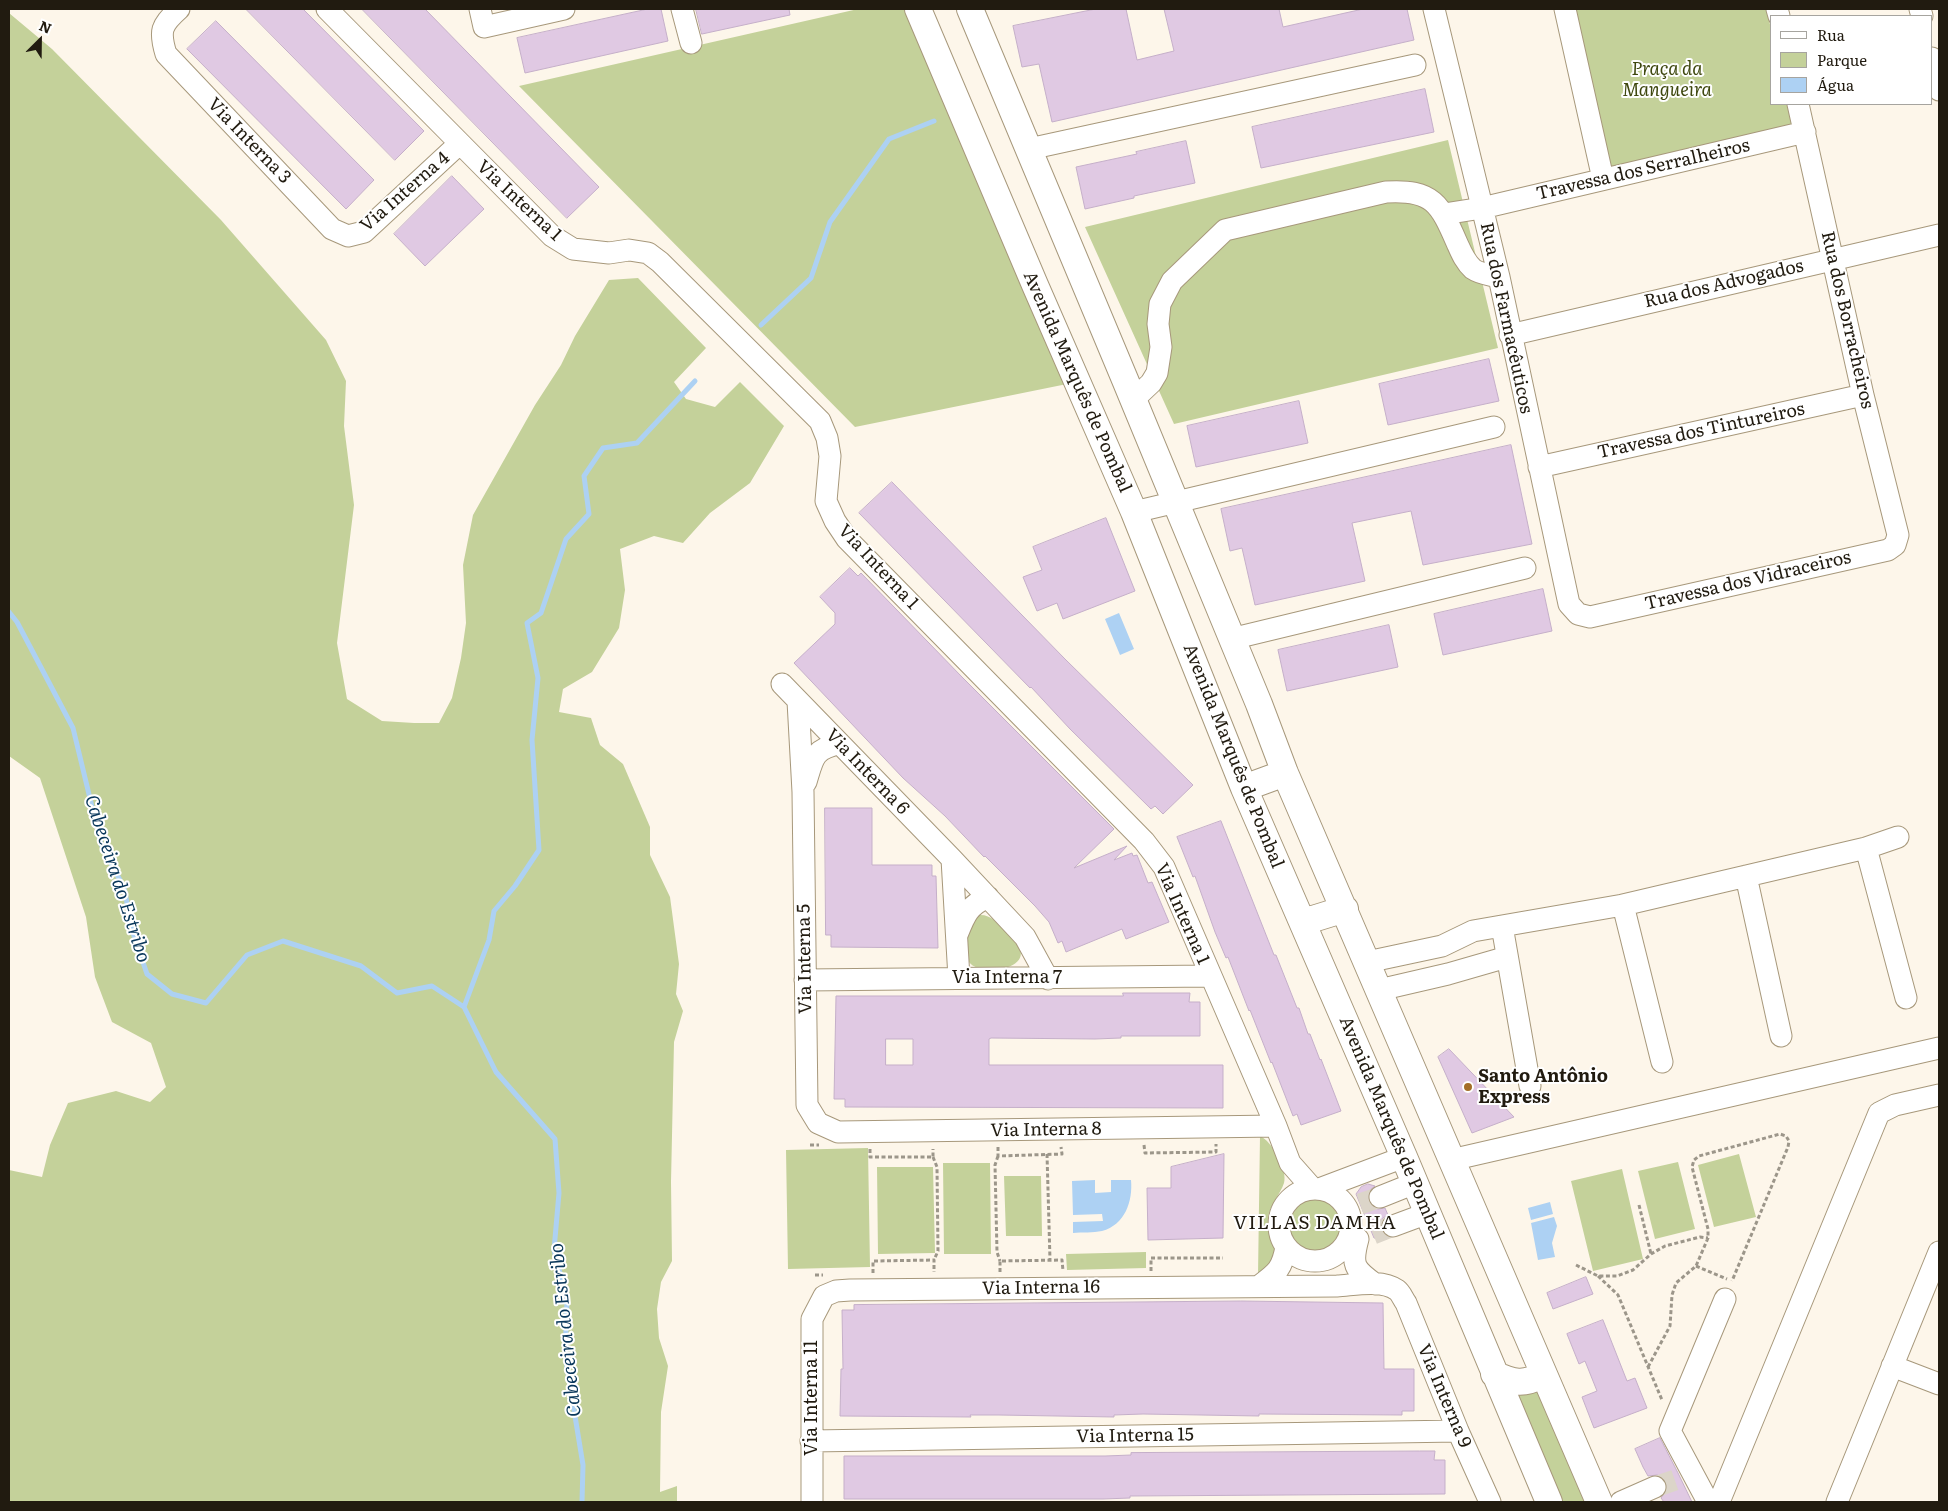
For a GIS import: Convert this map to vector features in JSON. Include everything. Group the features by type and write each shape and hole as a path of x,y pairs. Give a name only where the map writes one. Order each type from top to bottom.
{"main road":[{"name":"Avenida Marquês de Pombal","path":"918,9 1031,276 1134,512 1244,788 1428,1213 1549,1502"},
{"path":"974,10 1029,149 1285,773 1599,1502"},
{"path":"1244,788 1285,773"},
{"path":"1303,922 1345,909"},
{"path":"1494,1374 1518,1382 1532,1380 1543,1375"}],"street":[{"name":"Via Interna 3","path":"179,9 166,20 161,37 166,54 332,229 348,236"},
{"name":"Via Interna 1","path":"327,9 552,236 573,249 609,253 629,250 648,253 660,262 820,421 827,438 830,456 826,501 835,521 847,539 1144,841 1164,867 1276,1126 1290,1163"},
{"path":"480,9 484,27 564,9"},
{"path":"682,9 691,43"},
{"name":"Rua dos Farmacêuticos","path":"1434,9 1499,278 1538,467 1569,604 1578,614 1590,616"},
{"path":"1565,9 1603,179"},
{"path":"1933,63 1939,90"},
{"path":"1029,149 1415,65"},
{"name":"Rua dos Borracheiros","path":"1798,105 1863,395 1898,535"},
{"name":"Travessa dos Serralheiros","path":"1444,214 1482,208 1805,132"},
{"name":"Via Interna 4","path":"348,236 364,232 459,144"},
{"path":"1133,400 1151,383 1157,373 1161,347 1158,324 1160,304 1172,281 1225,230 1386,192 1409,192 1420,194 1435,202 1444,214 1462,256 1472,268 1499,278"},
{"name":"Rua dos Advogados","path":"1510,335 1939,235"},
{"name":"Travessa dos Tintureiros","path":"1538,467 1863,395"},
{"path":"1134,512 1494,427"},
{"name":"Travessa dos Vidraceiros","path":"1590,616 1888,550 1895,545 1898,535"},
{"path":"1231,639 1525,568"},
{"name":"Via Interna 6","path":"782,684 1025,937 1048,978"},
{"name":"Via Interna 5","path":"798,701 803,792 807,1105 818,1123"},
{"name":"Via Interna 5","path":"803,792 814,758 824,747 839,744"},
{"path":"1367,962 1442,946 1473,931 1622,905 1866,848 1898,837"},
{"path":"1866,848 1906,998"},
{"path":"952,859 959,978"},
{"path":"1746,876 1781,1036"},
{"path":"956,937 966,912 978,902 988,897"},
{"path":"1622,905 1662,1062"},
{"path":"1502,926 1530,1086"},
{"path":"1379,990 1448,974 1507,957"},
{"name":"Via Interna 7","path":"805,980 1210,976"},
{"path":"1451,1160 1939,1048"},
{"path":"1714,1498 1879,1113 1895,1105 1939,1095"},
{"name":"Via Interna 8","path":"818,1123 838,1132 1276,1126"},
{"path":"1297,1286 1291,1251 1280,1233 1281,1212 1287,1203 1299,1193 1316,1189 1404,1157"},
{"path":"1290,1163 1316,1189 1336,1196 1354,1206 1351,1226 1352,1244 1358,1272 1375,1284"},
{"path":"1287,1203 1290,1163"},
{"path":"1380,1197 1415,1183"},
{"path":"1393,1226 1428,1213"},
{"path":"1291,1251 1306,1260 1316,1261 1352,1244"},
{"path":"1337,1286 1331,1271 1352,1244"},
{"path":"1259,1286 1277,1272 1291,1251"},
{"path":"1837,1502 1939,1252"},
{"name":"Via Interna 16","path":"824,1296 850,1290 1337,1286 1375,1284 1387,1285 1398,1291"},
{"name":"Via Interna 9","path":"1398,1291 1406,1303 1458,1431 1490,1502"},
{"name":"Via Interna 11","path":"812,1502 812,1319 824,1296"},
{"path":"1714,1498 1670,1431 1725,1299"},
{"path":"1892,1366 1939,1384"},
{"name":"Via Interna 15","path":"811,1441 1458,1431"},
{"path":"1681,1478 1714,1498"},
{"path":"1631,1500 1655,1487"}],"path":[{"path":"1648,1367 1670,1326 1672,1294 1676,1283 1696,1266 1708,1238 1708,1229 1692,1167 1694,1160 1699,1156 1780,1134 1786,1136 1789,1141 1788,1147 1733,1282 1696,1266"},
{"path":"1047,1154 1050,1260"},
{"path":"933,1156 937,1167 938,1251 934,1260 934,1275"},
{"path":"991,1274 1000,1274 1000,1261 997,1252 995,1165 998,1156"},
{"path":"1638,1204 1651,1254"},
{"path":"1598,1276 1617,1276 1633,1270 1651,1254 1665,1246 1700,1237 1708,1238"},
{"path":"1141,1272 1151,1272 1151,1258 1223,1258"},
{"path":"873,1274 873,1261 934,1260"},
{"path":"1000,1261 1062,1260 1063,1273 1073,1273"},
{"path":"1576,1265 1598,1276 1618,1295 1664,1404"},
{"path":"815,1275 824,1275"}],"green space":[{"path":"858,9 909,9 1067,384 855,427 519,86"},
{"name":"Praça da Mangueira","path":"1576,9 1766,9 1770,24 1770,105 1788,105 1793,125 1611,168"},
{"path":"9,13 52,49 221,220 326,340 346,381 344,426 354,505 337,643 347,699 382,721 439,723 452,698 461,658 466,623 463,565 473,515 609,280 638,278 706,348 674,382 686,399 715,407 740,382 784,426 750,483 710,513 683,543 654,536 620,549 625,590 619,628 592,672 563,689 559,712 591,718 600,745 623,764 650,827 650,855 670,897 679,964 676,994 683,1011 674,1042 671,1182 672,1261 661,1282 657,1309 659,1338 668,1366 661,1412 660,1492 677,1486 677,1502 9,1502 9,1170 42,1177 50,1145 68,1103 116,1091 150,1102 166,1087 151,1043 112,1022 95,977 86,917 40,778 9,756"},
{"path":"1448,140 1498,348 1174,424 1085,227"},
{"path":"980,915 988,916 994,920 1018,945 1021,954 1012,965 1003,969 983,969 975,967 967,959 966,928 975,917"},
{"path":"1260,1136 1265,1139 1278,1156 1285,1177 1268,1218 1268,1228 1278,1256 1258,1275"},
{"path":"868,1148 870,1267 788,1269 786,1150"},
{"path":"1739,1154 1756,1217 1714,1227 1698,1165"},
{"path":"1678,1162 1695,1229 1655,1239 1638,1171"},
{"path":"943,1163 990,1163 991,1254 944,1254"},
{"path":"877,1167 933,1167 935,1253 878,1254"},
{"path":"1622,1169 1643,1259 1593,1271 1571,1181"},
{"path":"1004,1176 1041,1176 1042,1236 1006,1236"},
{"path":"1308,1196 1320,1196 1334,1204 1342,1218 1340,1235 1334,1244 1320,1252 1308,1252 1298,1247 1291,1240 1286,1230 1286,1218 1291,1208 1298,1201"},
{"path":"1146,1252 1146,1268 1067,1270 1066,1254"},
{"path":"1537,1385 1586,1502 1557,1502 1509,1389"}],"water":[{"path":"1119,613 1134,649 1120,655 1105,619"},
{"path":"1095,1180 1095,1193 1111,1192 1111,1180 1131,1180 1129,1204 1122,1218 1110,1228 1099,1232 1073,1233 1073,1222 1103,1221 1102,1214 1073,1215 1072,1181"},
{"path":"1550,1202 1553,1214 1531,1220 1528,1208"},
{"path":"1554,1217 1557,1226 1552,1243 1555,1257 1538,1260 1531,1223"}],"building":[{"path":"246,9 303,9 424,131 395,160"},
{"path":"362,9 425,9 599,187 567,218"},
{"path":"648,9 661,9 668,41 525,73 517,38"},
{"path":"696,9 789,9 790,15 702,34"},
{"path":"1096,9 1126,9 1137,60 1174,51 1164,9 1279,9 1283,27 1363,9 1407,9 1414,40 1052,122 1039,64 1022,67 1013,26"},
{"path":"216,21 374,180 346,209 187,49"},
{"path":"1425,89 1434,132 1261,168 1252,127"},
{"path":"1186,141 1195,183 1085,209 1076,167"},
{"path":"452,176 484,209 425,266 394,234"},
{"path":"1489,359 1499,401 1388,425 1379,384"},
{"path":"1299,401 1308,443 1196,467 1187,426"},
{"path":"1511,445 1532,544 1423,565 1411,511 1352,523 1365,581 1255,605 1242,548 1230,551 1221,509"},
{"path":"892,482 1065,659 1193,785 1163,814 1155,806 1151,809 1070,729 859,513"},
{"path":"1106,518 1135,591 1063,619 1057,603 1037,611 1023,577 1042,570 1033,547"},
{"path":"850,568 858,576 861,573 1114,829 1074,868 1127,846 1114,860 1132,853 1133,856 1137,855 1148,883 1152,882 1169,922 1126,939 1122,929 1066,952 1062,941 1058,943 1049,922 1035,906 945,816 903,778 794,663 835,624 835,613 820,597"},
{"path":"1543,589 1552,631 1443,655 1434,614"},
{"path":"1389,625 1398,667 1287,691 1278,650"},
{"path":"825,808 872,808 872,865 932,865 932,876 936,876 938,948 831,947 831,935 826,935"},
{"path":"1221,821 1274,955 1276,955 1308,1034 1310,1034 1321,1059 1341,1111 1301,1125 1297,1114 1293,1116 1228,957 1226,958 1215,932 1195,876 1193,877 1177,837"},
{"path":"1123,993 1190,993 1189,1002 1200,1002 1200,1036 1121,1036 1121,1038 1095,1039 991,1038 989,1039 989,1065 1223,1065 1223,1108 845,1107 845,1099 834,1099 836,996 1123,996","holes":["886,1039 913,1039 913,1065 886,1065"]},
{"name":"Santo Antônio Express","path":"1449,1049 1514,1117 1472,1133 1438,1057"},
{"path":"1224,1154 1223,1238 1148,1240 1147,1188 1171,1188 1171,1167"},
{"path":"1368,1184 1375,1186 1368,1195 1369,1202 1378,1209 1385,1208 1388,1215 1383,1218 1381,1224 1382,1231 1388,1237 1387,1239 1374,1238 1356,1194 1361,1187"},
{"path":"1586,1277 1593,1294 1553,1309 1547,1293"},
{"path":"1241,1301 1383,1303 1384,1369 1414,1369 1414,1411 1402,1411 1402,1415 840,1416 841,1369 843,1369 842,1310 854,1310 854,1305"},
{"path":"1603,1320 1627,1381 1635,1378 1647,1408 1594,1428 1582,1397 1597,1391 1585,1361 1579,1364 1567,1334"},
{"path":"1660,1438 1692,1502 1664,1502 1661,1498 1667,1489 1663,1477 1657,1475 1648,1476 1643,1467 1635,1449"},
{"path":"1435,1451 1434,1460 1445,1460 1445,1494 1130,1496 1130,1498 1103,1499 844,1499 844,1456 1105,1456 1131,1455 1131,1453"}],"waterway":[{"name":"Cabeceira do Estribo","path":"761,325 811,278 830,222 889,139 934,121"},
{"name":"Cabeceira do Estribo","path":"464,1007 489,940 494,911 515,886 539,850 532,740 538,678 527,623 541,613 566,539 589,514 584,476 603,448 637,443 695,381"},
{"name":"Cabeceira do Estribo","path":"9,612 17,622 73,728 101,844 124,888 133,933 147,974 172,994 206,1003 247,955 283,941 361,966 397,993 432,986 464,1007 496,1072 555,1139 559,1193 554,1250 567,1300 565,1355 583,1465 582,1502"}],"tunnel":[{"path":"1360,1204 1380,1197"},
{"path":"1373,1234 1393,1226"},
{"path":"1655,1487 1681,1478"}],"place":[{"name":"Santo Antônio Express","path":"1468,1087"}],"district":[{"name":"VILLAS DAMHA","path":"1315,1223"}]}
